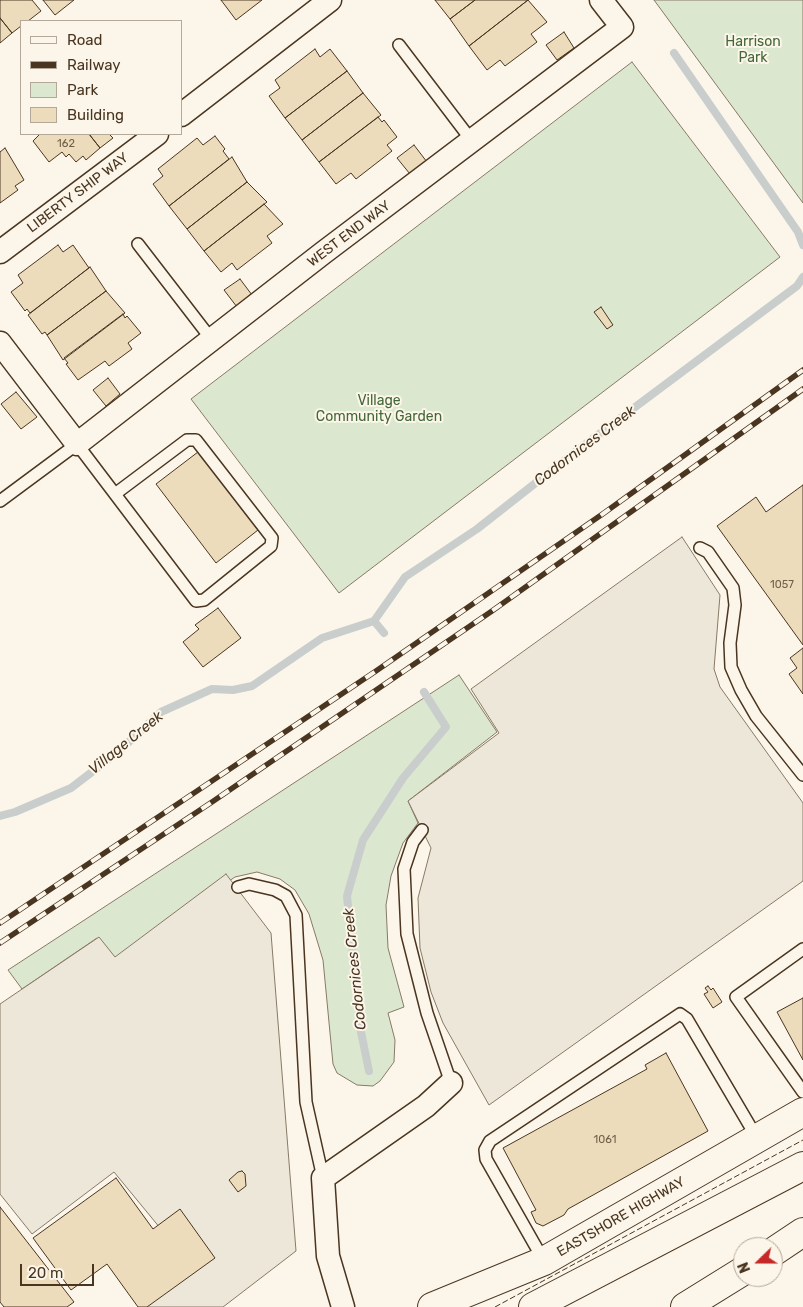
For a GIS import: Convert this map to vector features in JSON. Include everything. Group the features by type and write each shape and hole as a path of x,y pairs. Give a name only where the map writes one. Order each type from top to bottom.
{"main road":[{"name":"EASTSHORE HIGHWAY","path":"432,1307 544,1261 803,1112"},
{"path":"533,1307 803,1166"},
{"path":"783,1245 803,1232"},
{"path":"685,1307 733,1277"}],"street":[{"path":"182,114 330,0"},
{"name":"WEST END WAY","path":"77,444 622,27 601,0"},
{"name":"LIBERTY SHIP WAY","path":"0,252 156,135"},
{"path":"0,343 77,444"},
{"path":"343,1307 328,1256 323,1178 426,1106 451,1083"}],"lane":[{"path":"399,45 472,141"},
{"path":"138,244 212,340"},
{"path":"0,501 77,444 196,601 204,600 271,546 272,538 196,440 187,440 115,494"},
{"path":"700,548 708,552 733,588 734,605 730,643 732,668 741,690 756,716 803,775"},
{"path":"422,830 413,842 404,869 407,934 427,1013 451,1083"},
{"path":"238,887 249,884 275,890 286,896 296,915 306,1102 323,1178"},
{"path":"803,949 736,997 803,1092"},
{"path":"544,1261 486,1159 485,1150 490,1141 680,1014 687,1019 757,1138"}],"green space":[{"name":"Harrison Park","path":"654,0 803,0 803,203"},
{"name":"Village Community Garden","path":"632,62 780,257 339,593 191,399"},
{"path":"459,675 497,732 408,801 418,823 403,843 391,876 386,905 388,948 404,1007 388,1013 395,1040 394,1062 380,1081 373,1086 357,1085 337,1073 333,1064 323,960 309,914 295,890 280,879 257,872 235,877 115,958 97,938 22,989 8,970"}],"shaded area":[{"path":"682,537 720,595 714,669 720,687 803,803 803,881 489,1105 443,1023 431,992 420,948 418,898 431,848 408,801 499,733 471,689"},
{"path":"226,874 271,933 296,1251 223,1307 145,1307 193,1268 114,1172 32,1234 0,1194 0,1004 99,937 115,957"}],"building":[{"path":"0,0 32,0 41,11 29,20 20,20 20,27 12,33 0,18"},
{"path":"43,0 74,0 55,15"},
{"path":"221,0 262,0 236,20"},
{"path":"435,0 475,0 450,19"},
{"path":"475,0 528,0 469,46 450,19"},
{"path":"528,0 547,22 531,34 537,42 505,66 500,60 487,70 469,46"},
{"path":"0,18 12,33 0,43"},
{"path":"564,32 574,48 557,60 546,45"},
{"path":"315,49 320,57 330,49 347,71 285,118 269,96 280,88 275,80"},
{"path":"347,71 363,93 302,140 285,118"},
{"path":"363,93 381,115 319,162 302,140"},
{"path":"378,117 382,122 384,120 397,137 387,145 392,151 356,179 351,173 336,184 319,162"},
{"path":"39,135 90,135 100,148 86,160 83,156 76,162 69,154 66,157 62,152 49,162 33,141"},
{"path":"90,135 110,135 113,138 100,148"},
{"path":"215,136 225,149 223,151 229,159 169,206 153,184 163,176 158,169 197,138 203,145"},
{"path":"414,145 427,162 410,174 397,158"},
{"path":"5,148 24,180 15,186 18,190 0,203 0,152"},
{"path":"232,157 247,182 187,229 169,206"},
{"path":"247,182 267,202 204,251 187,229"},
{"path":"264,204 283,224 267,236 272,243 237,270 232,263 221,272 204,251"},
{"path":"58,245 63,252 73,245 89,268 30,313 27,309 25,311 11,292 23,283 18,275"},
{"path":"90,267 106,291 47,335 45,332 42,334 28,315"},
{"path":"240,279 252,295 237,307 224,290"},
{"path":"106,291 125,313 63,360 47,335"},
{"path":"601,307 613,325 607,329 594,312"},
{"path":"123,314 125,318 127,316 141,333 128,343 132,349 109,366 105,361 78,380 66,364 68,363 64,358"},
{"path":"108,378 120,394 106,406 93,390"},
{"path":"16,392 37,417 21,429 1,404"},
{"path":"198,452 258,530 216,563 156,484"},
{"path":"803,485 803,645 717,526 756,497 766,512"},
{"path":"218,608 241,638 203,667 183,642 199,629 195,625"},
{"path":"803,648 803,694 789,674 797,668 790,658"},
{"path":"708,986 711,990 713,988 722,1002 713,1008 704,994 708,992 705,988"},
{"path":"803,998 803,1060 777,1012"},
{"path":"666,1053 708,1131 568,1209 564,1215 543,1226 536,1223 531,1212 536,1210 503,1148 647,1069 645,1065"},
{"path":"242,1171 245,1174 246,1186 238,1192 229,1180"},
{"path":"116,1178 153,1229 180,1209 215,1258 147,1307 138,1307 107,1264 71,1290 33,1238"},
{"path":"0,1207 74,1302 67,1307 4,1307 0,1302"}],"waterway":[{"name":"Codornices Creek","path":"674,53 798,232 803,245"},
{"name":"Codornices Creek","path":"374,621 405,577 477,529 575,452 797,286 803,277"},
{"name":"Village Creek","path":"0,816 15,812 71,788 118,752 161,712 212,689 233,690 252,686 322,638 374,621 384,633"},
{"name":"Codornices Creek","path":"369,1071 361,1032 347,896 363,840 403,778 446,727 424,692"}],"railway":[{"path":"0,923 376,671 604,513 803,370"},
{"path":"0,943 212,802 492,611 803,389"}],"fence":[{"path":"495,1307 803,1140"}]}
